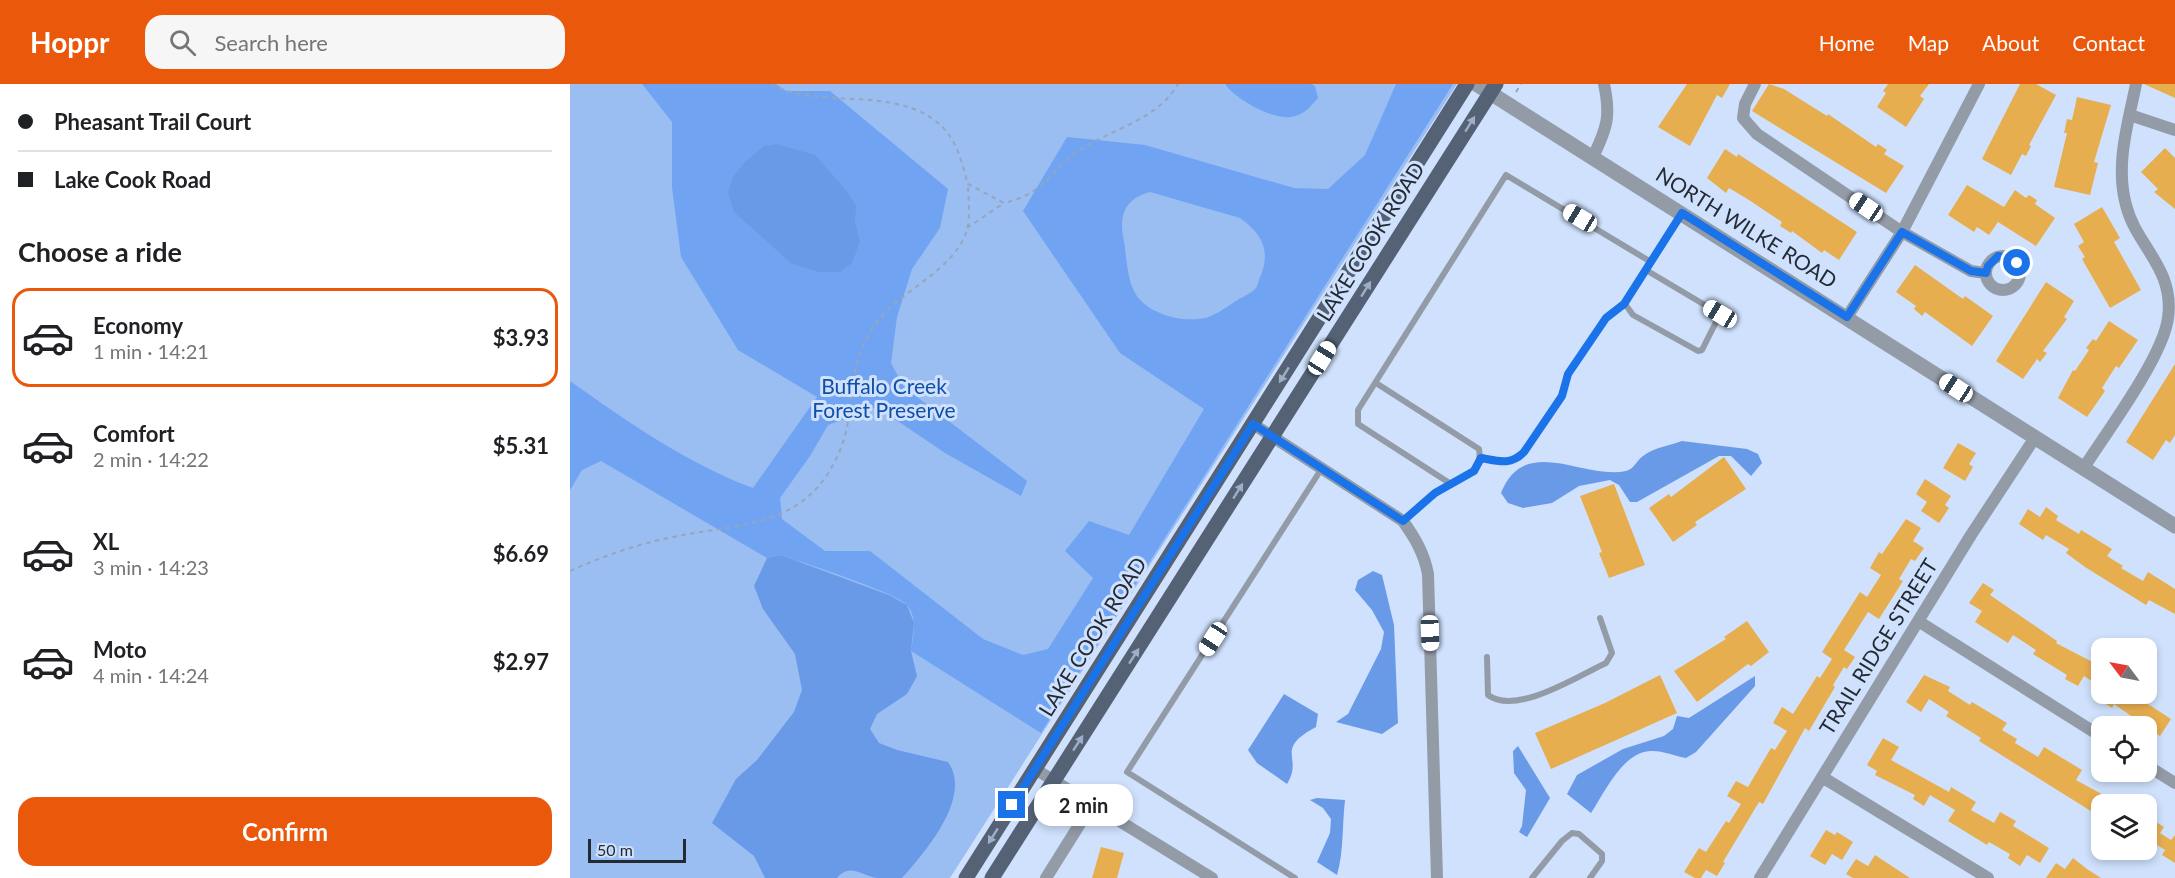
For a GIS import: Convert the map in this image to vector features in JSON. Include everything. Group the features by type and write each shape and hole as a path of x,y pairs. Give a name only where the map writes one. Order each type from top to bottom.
{"main road":[{"name":"LAKE COOK ROAD","path":"966,878 1467,84"},
{"name":"LAKE COOK ROAD","path":"992,878 1493,89"}],"street":[{"name":"NORTH WILKE ROAD","path":"1476,84 1493,89 1593,157 1847,317 2034,439 2175,526"},
{"path":"1593,157 1607,128 1609,106 1604,84"},
{"path":"1755,84 1745,104 1743,118 1757,134 1902,232 1971,271 1986,273"},
{"path":"1847,317 1902,232 1980,84"},
{"path":"2084,469 2158,349 2168,317 2164,280 2126,206 2121,160 2125,129 2136,84"},
{"path":"2130,115 2175,130"},
{"path":"1253,424 1403,521 1418,542 1428,574 1437,878"},
{"name":"TRAIL RIDGE STREET","path":"1760,878 1918,621 2034,439"},
{"path":"1918,621 2091,730"},
{"path":"1035,769 1212,878"},
{"path":"2157,772 2175,783"},
{"path":"1822,777 1988,878"},
{"path":"1046,878 1093,803"}],"lane":[{"path":"1451,484 1358,424 1358,410 1508,174 1651,262"},
{"path":"1481,458 1505,463 1517,459 1524,452 1562,396 1568,374 1606,318 1624,304 1682,213"},
{"path":"1624,304 1633,315 1698,351 1702,350 1720,319 1720,314 1646,270"},
{"path":"1376,383 1470,441 1479,449 1481,458 1474,471 1435,493 1403,521"},
{"path":"1295,878 1127,772 1322,468"},
{"path":"1487,657 1488,695 1497,702 1521,702 1606,663 1612,653 1600,618"},
{"path":"1532,878 1572,833 1579,834 1602,854 1602,861 1590,878"}],"path":[{"path":"771,84 792,94 895,102 922,112 941,125 956,145 968,184 968,228"},
{"path":"570,571 602,557 654,542 773,519 806,498 827,475 843,444 849,414 850,384 861,346 880,318 898,298 950,258 968,228 1004,203 1042,188 1062,165 1083,148 1154,111 1171,97 1178,84"},
{"path":"968,184 1004,203"}],"green space":[{"name":"Buffalo Creek Forest Preserve","path":"570,84 1457,84 950,878 570,878"},
{"path":"642,84 776,84 786,91 830,91 948,189 940,228 912,269 897,317 891,363 904,387 1027,481 1021,496 945,453 877,407 828,425 810,456 780,498 782,519 825,551 870,551 983,639 1023,655 1048,649 1093,578 1065,551 1089,521 1129,535 1204,409 1120,353 1023,211 1067,137 1145,145 1294,188 1328,189 1365,155 1396,84 1453,84 1041,733 911,651 913,616 907,605 900,600 781,555 767,558 601,461 582,470 570,490 570,381 681,454 753,488 817,397 738,350 681,257 672,187 672,122","holes":["1150,192 1240,218 1259,236 1264,249 1264,266 1254,290 1216,314 1196,319 1176,318 1156,311 1135,293 1130,280 1122,228 1122,220 1130,202"]},
{"path":"1225,84 1311,84 1315,86 1318,98 1300,114 1283,117 1265,112 1246,102"}],"shaded area":[{"path":"777,144 815,155 846,190 856,206 855,221 860,242 852,263 840,272 819,272 792,264 734,212 728,192 733,177 744,163 764,146"},
{"path":"1682,441 1747,449 1758,454 1762,463 1751,476 1731,456 1719,456 1637,502 1630,502 1619,485 1610,480 1579,486 1552,503 1523,508 1508,503 1501,493 1511,475 1525,466 1540,462 1609,472 1626,471 1647,453"},
{"path":"781,555 889,595 907,605 914,623 911,651 917,676 907,694 877,714 870,729 879,743 897,750 948,762 954,776 955,791 943,823 902,878 877,878 851,870 842,873 837,878 765,878 754,856 712,823 736,779 757,760 794,712 802,690 795,654 763,609 754,586 767,558"},
{"path":"1373,571 1382,575 1394,625 1398,723 1382,734 1336,722 1348,714 1381,649 1384,632 1372,610 1355,590 1358,580"},
{"path":"1755,676 1755,686 1696,752 1686,758 1654,751 1640,753 1615,775 1591,813 1567,794 1577,775 1623,749 1664,736 1673,729 1677,716 1689,718"},
{"path":"1284,694 1318,714 1316,727 1303,735 1292,748 1293,767 1287,784 1257,763 1248,750"},
{"path":"1518,746 1550,798 1527,837 1519,832 1522,826 1526,790 1514,773 1513,751"},
{"path":"1317,798 1345,800 1342,847 1337,875 1317,862 1330,833 1331,819 1323,808 1310,800"}],"building":[{"path":"1687,84 1730,84 1722,98 1717,95 1690,146 1658,127"},
{"path":"1769,84 1784,89 1827,116 1828,114 1876,147 1878,144 1887,150 1884,154 1904,166 1886,193 1752,111"},
{"path":"1888,84 1929,84 1920,96 1924,99 1906,127 1877,107 1886,93 1883,91"},
{"path":"2020,84 2036,84 2056,95 2029,145 2031,146 2026,156 2022,154 2011,175 1982,159"},
{"path":"2144,84 2175,84 2175,98"},
{"path":"2077,97 2111,105 2094,162 2098,163 2090,195 2054,187 2067,133 2064,133 2067,119 2072,120"},
{"path":"2165,148 2175,158 2175,209 2154,192 2158,189 2141,172"},
{"path":"1725,149 1737,157 1738,154 1857,232 1839,260 1824,250 1822,253 1792,231 1791,233 1780,226 1782,222 1749,200 1729,188 1726,193 1707,178"},
{"path":"1967,185 2004,207 2015,190 2026,198 2029,195 2037,200 2035,204 2055,218 2036,246 1998,222 1989,235 1977,227 1974,232 1948,215"},
{"path":"2102,207 2120,238 2114,242 2141,290 2110,308 2082,259 2085,257 2078,246 2084,242 2074,224"},
{"path":"1915,265 1963,299 1965,296 1993,316 1972,346 1925,312 1922,316 1914,309 1916,306 1896,292"},
{"path":"2046,282 2074,301 2064,317 2067,319 2043,351 2047,353 2040,362 2037,359 2023,379 1996,361"},
{"path":"2109,321 2138,340 2119,368 2116,366 2102,388 2105,391 2087,417 2058,398 2073,370 2075,371 2089,350 2086,348 2093,339 2096,341"},
{"path":"2175,364 2175,435 2170,443 2166,440 2153,460 2126,442"},
{"path":"1958,443 1976,453 1969,464 1973,467 1965,481 1943,468"},
{"path":"1724,457 1746,489 1695,522 1697,525 1673,542 1649,508 1669,494 1671,497"},
{"path":"1925,479 1951,496 1945,505 1949,508 1939,523 1921,511 1927,502 1916,494"},
{"path":"1614,484 1645,565 1609,578 1599,553 1602,552 1580,496"},
{"path":"2046,507 2058,516 2056,520 2079,534 2081,530 2112,549 2107,556 2123,566 2121,568 2143,581 2148,572 2175,589 2175,614 2149,600 2146,605 2085,567 2066,553 2069,549 2046,535 2043,540 2019,524 2028,509 2040,517"},
{"path":"1906,519 1921,528 1913,541 1924,548 1915,561 1911,559 1899,579 1903,581 1879,619 1868,612 1844,650 1855,657 1847,669 1844,667 1809,731 1805,728 1763,804 1759,802 1717,876 1706,870 1701,878 1695,878 1684,872 1699,848 1706,852 1726,821 1729,823 1741,804 1727,796 1736,781 1748,787 1771,748 1775,750 1787,731 1773,723 1782,707 1793,714 1817,676 1820,678 1832,659 1822,652 1860,592 1867,597 1881,575 1870,568 1879,552 1882,554"},
{"path":"1983,583 1994,590 1990,595 2057,641 2056,643 2091,661 2091,681 2084,676 2078,686 2065,679 2067,675 2033,654 2036,650 2013,635 2008,643 1975,622 1982,611 1969,603"},
{"path":"1747,621 1769,652 1751,666 1748,664 1697,702 1674,671 1726,639 1724,637"},
{"path":"1660,675 1677,713 1551,769 1535,733 1605,703"},
{"path":"1924,675 1950,687 1948,691 1970,705 1972,702 2007,723 2002,730 2017,739 2015,743 2038,757 2044,747 2082,770 2076,780 2102,794 2091,794 2091,811 1979,741 1981,738 1946,716 1949,712 1929,699 1921,712 1906,702"},
{"path":"2114,704 2148,704 2171,719 2160,736 2157,734 2157,716 2131,716"},
{"path":"1883,738 1899,747 1891,760 1949,792 1951,787 1976,802 1971,810 1994,823 2000,812 2016,821 2013,826 2049,848 2040,863 2027,855 2020,866 2008,858 2010,854 1989,842 1987,845 1948,821 1955,810 1930,795 1924,806 1913,799 1915,795 1875,775 1877,771 1867,765"},
{"path":"2157,823 2164,827 2160,833 2171,840 2175,835 2175,863 2162,855 2165,850 2157,845"},
{"path":"1826,830 1835,835 1837,832 1853,842 1842,860 1832,854 1825,865 1810,856"},
{"path":"1101,847 1124,853 1117,878 1092,878"},
{"path":"1875,855 1910,878 1853,878 1846,874 1856,859 1868,866"},
{"path":"2073,858 2101,878 2046,878 2056,863 2065,869"}],"route":[{"path":"1012,805 1253,424 1403,521 1435,493 1474,471 1481,458 1505,463 1517,459 1524,452 1562,396 1568,374 1606,318 1624,304 1682,213 1847,317 1902,232 1971,271 1986,273 1992,260 1998,256 2012,258 2017,263"}]}
